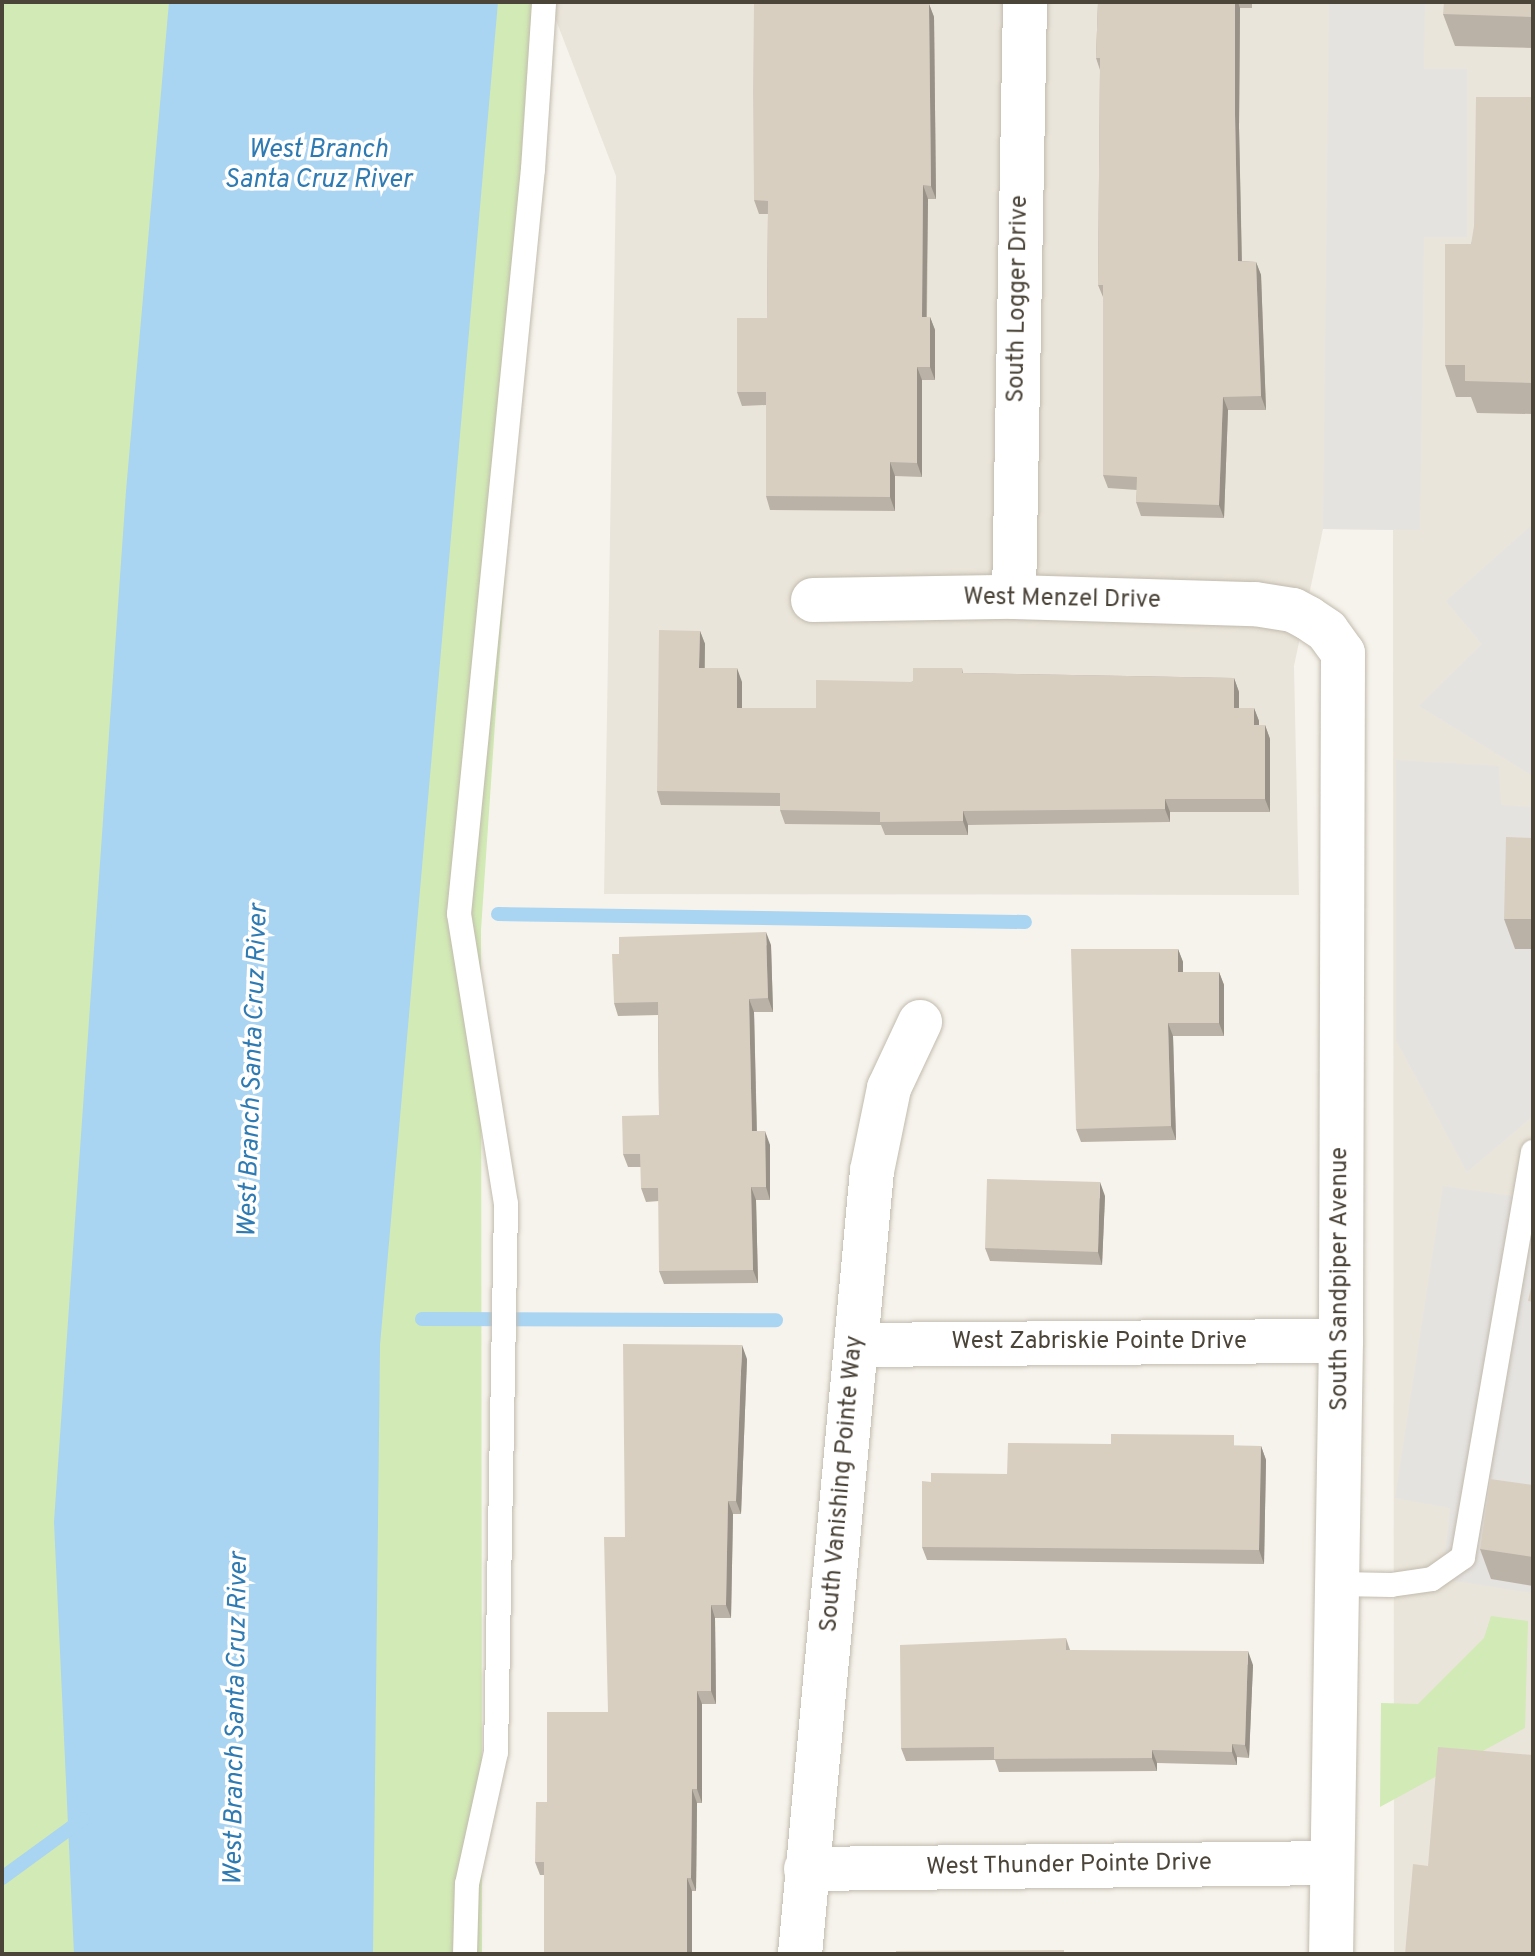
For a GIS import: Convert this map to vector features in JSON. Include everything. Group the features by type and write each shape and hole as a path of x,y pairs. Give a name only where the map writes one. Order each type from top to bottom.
{"street":[{"name":"South Logger Drive","path":"1014,597 1025,2"},
{"name":"West Menzel Drive","path":"813,600 1014,597 1255,604 1293,610 1308,618"},
{"name":"South Sandpiper Avenue","path":"1308,618 1327,631 1343,653 1344,677 1341,1341 1331,1954"},
{"name":"South Vanishing Pointe Way","path":"800,1954 872,1171 889,1088 920,1022"},
{"name":"West Zabriskie Pointe Drive","path":"856,1345 1341,1341"},
{"name":"West Thunder Pointe Drive","path":"806,1869 1332,1863"}],"lane":[{"path":"465,1954 467,1884 496,1752 506,1204 459,914 531,185 544,2"},
{"path":"1338,1584 1391,1585 1432,1579 1463,1557 1533,1152"}],"shaded area":[{"path":"549,2 1533,2 1533,1954 1394,1954 1393,530 1323,529 1294,666 1299,895 604,894 616,176"},
{"path":"1329,2 1425,2 1424,69 1467,69 1467,237 1424,237 1420,530 1323,529"},
{"path":"1533,524 1533,776 1419,706 1482,644 1446,601"},
{"path":"1396,760 1499,766 1501,805 1533,807 1533,1116 1467,1172 1396,1040"},
{"path":"1443,1186 1533,1199 1533,1593 1443,1579 1450,1508 1395,1498"}],"green space":[{"name":"West Branch Santa Cruz River","path":"2,2 544,2 481,930 482,1954 2,1954"},
{"path":"1491,1616 1528,1621 1525,1728 1380,1807 1381,1703 1418,1704 1484,1638"}],"water":[{"name":"West Branch Santa Cruz River","path":"169,2 498,2 380,1345 373,1954 74,1954 54,1522 126,491"}],"building":[{"path":"1098,2 1235,2 1238,261 1256,262 1261,396 1223,397 1219,505 1136,502 1137,477 1103,475 1103,285 1098,285"},
{"path":"1444,2 1533,2 1533,17 1443,14"},
{"path":"754,3 929,4 931,186 923,185 922,317 930,317 930,367 917,367 917,463 890,462 890,497 766,496 766,392 737,392 737,318 767,318 768,201 754,200"},
{"path":"1476,97 1533,97 1533,383 1465,381 1465,365 1445,365 1445,244 1471,244"},
{"path":"659,630 700,631 699,668 737,668 737,708 816,708 816,680 913,682 913,668 962,668 962,673 1234,678 1234,708 1254,708 1254,725 1265,725 1265,799 1165,799 1165,809 963,811 963,821 880,822 880,812 780,810 780,793 657,791"},
{"path":"1506,837 1533,838 1533,919 1504,919"},
{"path":"766,932 768,998 749,999 752,1131 765,1131 766,1187 751,1187 753,1270 659,1271 658,1188 641,1188 640,1154 623,1154 622,1116 659,1115 658,1002 614,1003 612,954 619,954 619,937"},
{"path":"1071,949 1178,949 1178,972 1219,972 1219,1023 1168,1023 1171,1126 1076,1129"},
{"path":"987,1179 1100,1182 1098,1252 985,1248"},
{"path":"1533,1279 1533,1302 1528,1301"},
{"path":"623,1344 742,1345 736,1501 728,1501 726,1605 711,1605 711,1691 697,1691 697,1789 692,1789 687,1954 544,1954 544,1862 535,1862 536,1802 547,1802 547,1712 608,1712 604,1537 625,1537"},
{"path":"1111,1434 1234,1435 1234,1446 1261,1446 1259,1550 922,1547 922,1481 931,1482 931,1473 1007,1474 1008,1443 1111,1444"},
{"path":"1490,1479 1533,1485 1533,1557 1480,1549"},
{"path":"1066,1638 1066,1650 1248,1651 1245,1745 1232,1744 1232,1752 1152,1750 1152,1758 994,1759 994,1747 901,1748 900,1645"},
{"path":"1438,1747 1533,1755 1533,1954 1405,1954 1413,1864 1428,1866"},
{"path":"1064,1950 1064,1954 896,1954 896,1951"}],"waterway":[{"path":"498,914 1025,922"},
{"path":"422,1319 776,1320"},
{"path":"2,1878 83,1819"}]}
